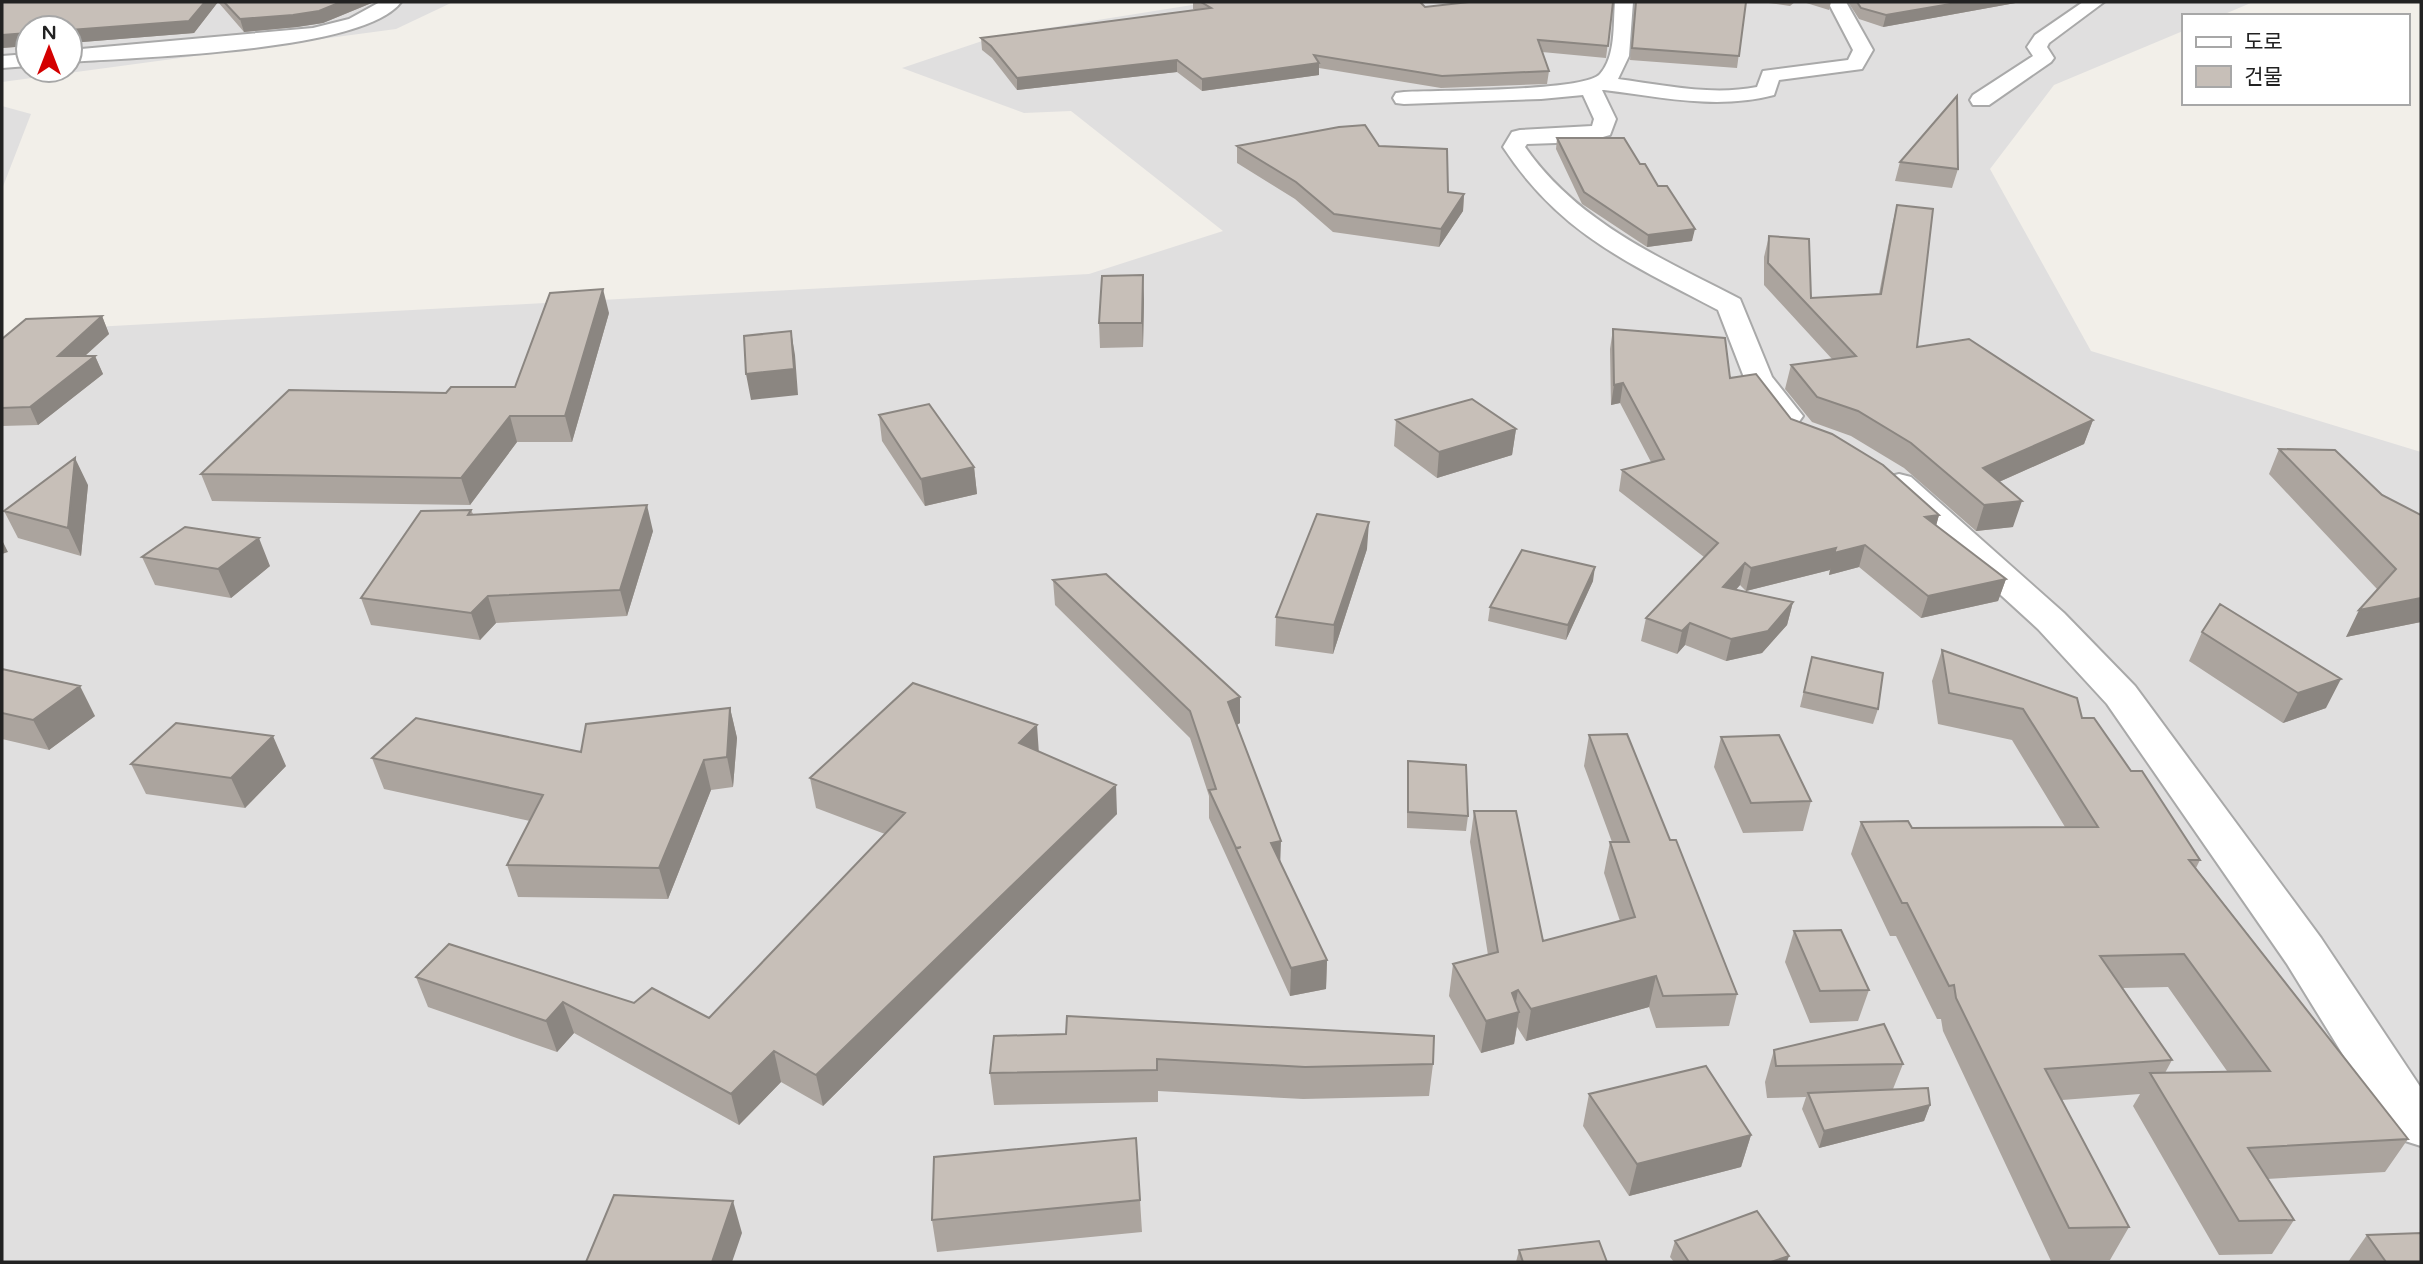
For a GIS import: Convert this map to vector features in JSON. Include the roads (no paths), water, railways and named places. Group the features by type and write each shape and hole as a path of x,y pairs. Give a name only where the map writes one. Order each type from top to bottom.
{"street":[{"path":"84,55 321,32 365,19 379,13 392,2"},
{"path":"1596,85 1620,57 1624,2"},
{"path":"1404,98 1596,85 1744,97 1767,91 1770,75 1855,65 1863,50 1837,2"},
{"path":"1981,100 2043,58 2037,47 2042,39 2095,2"},
{"path":"1596,85 1605,119 1602,130 1586,135 1520,136 1514,147 1526,167 1555,199 1593,230 1730,305 1758,379 1799,431 1809,435"},
{"path":"1870,465 1891,477 1955,532 2051,621 2121,695 2304,951 2401,1102 2421,1124"}]}
